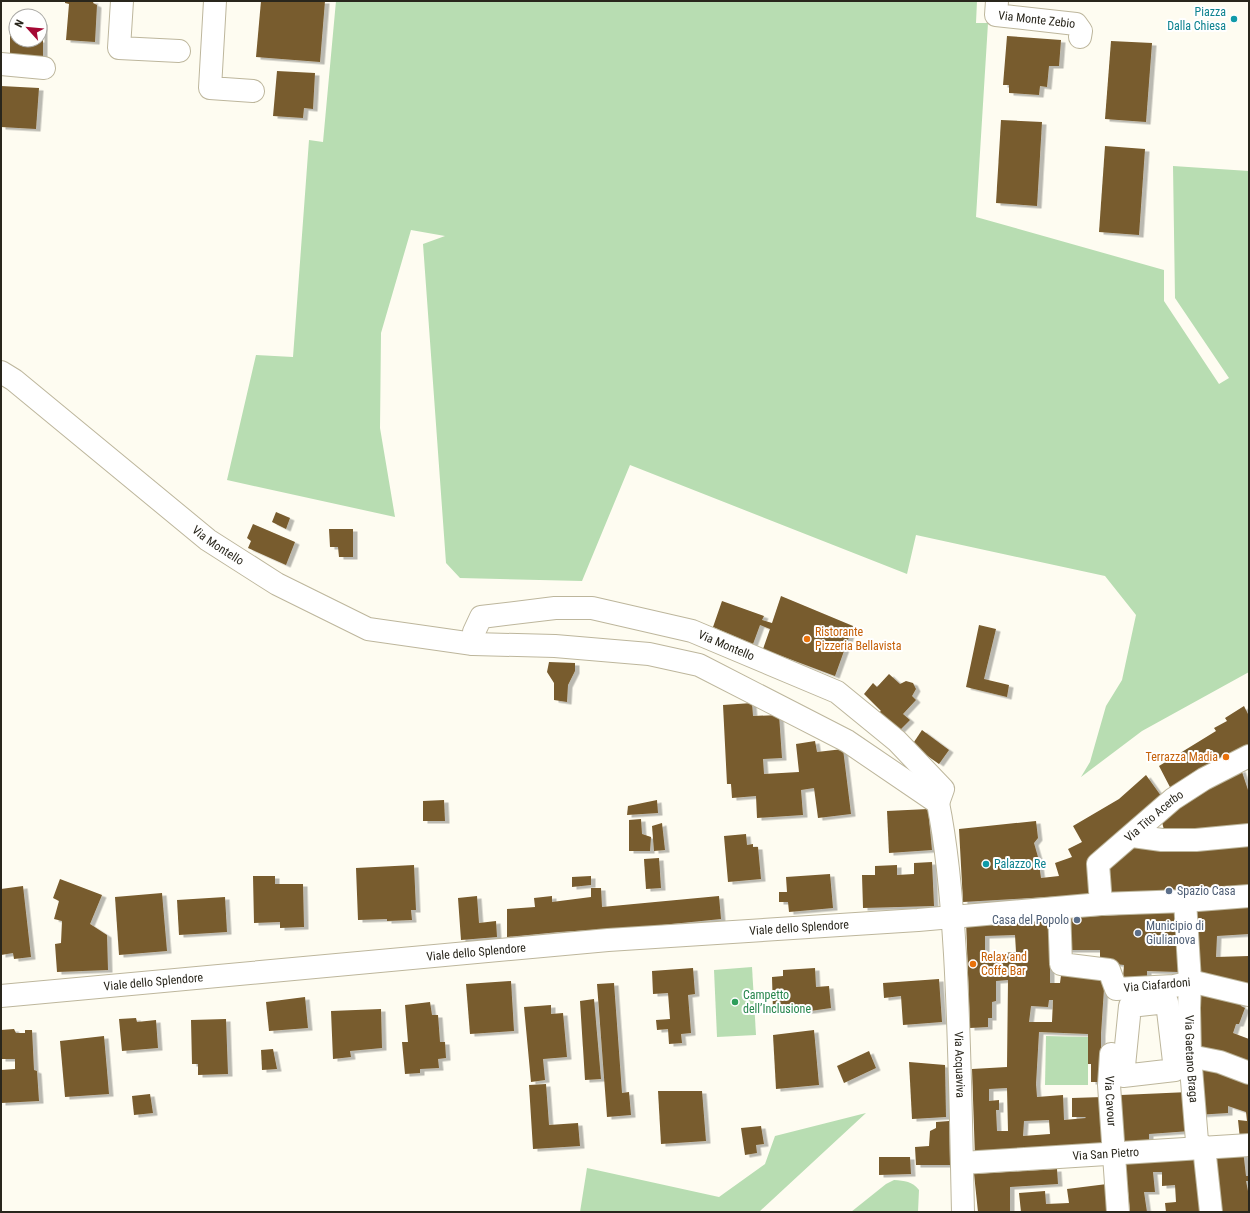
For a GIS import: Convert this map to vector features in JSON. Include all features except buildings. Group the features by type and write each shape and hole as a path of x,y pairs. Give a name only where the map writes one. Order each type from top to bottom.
{"street":[{"path":"122,1 119,48 178,51"},
{"path":"215,1 210,88 253,91"},
{"name":"Via Monte Zebio","path":"997,1 996,15 1076,24 1081,31 1080,37"},
{"path":"1,64 44,68"},
{"name":"Via Montello","path":"1,372 14,380 208,540 277,584 368,629 473,644 555,646 649,654 699,665 847,741 938,803"},
{"name":"Via Montello","path":"473,644 474,632 482,617 555,608 592,608 692,631 837,692 897,741 943,789 938,803 943,824 952,917"},
{"name":"Via Tito Acerbo","path":"1100,904 1098,864 1173,799 1204,780 1249,756"},
{"path":"1132,836 1169,840 1196,840 1249,835"},
{"name":"Viale dello Splendore","path":"1,996 608,940 952,917 1100,904 1185,902 1249,896"},
{"name":"Via Gaetano Braga","path":"1185,902 1190,981 1190,1056 1194,1106 1197,1141 1204,1147 1211,1212"},
{"name":"Via Ciafardoni","path":"1059,908 1061,964 1109,970 1116,989 1174,986 1190,981 1249,995"},
{"name":"Via Acquaviva","path":"952,917 959,1021 964,1212"},
{"name":"Via Cavour","path":"1116,989 1114,1153 1118,1212"},
{"path":"1190,1056 1220,1062 1249,1073"},
{"path":"1116,1081 1193,1080"},
{"name":"Via San Pietro","path":"962,1163 1249,1145"}],"green space":[{"path":"336,1 977,1 976,23 988,23 976,217 1164,270 1164,301 1219,384 1229,378 1175,298 1173,166 1249,171 1249,672 1142,731 1081,777 1090,762 1106,706 1122,680 1136,615 1105,576 916,535 907,574 630,465 582,581 460,578 446,563 423,244 445,236 411,230 381,333 380,428 395,517 227,480 256,355 293,357 309,140 323,142"},
{"name":"Campetto dell’Inclusione","path":"752,967 756,1035 717,1037 714,970"},
{"path":"1046,1036 1088,1037 1088,1085 1045,1085"},
{"path":"866,1113 759,1212 580,1212 587,1168 719,1197 765,1164 775,1136"},
{"path":"894,1180 911,1183 919,1190 918,1212 851,1212 886,1184"}],"place":[{"name":"Piazza Dalla Chiesa","path":"1234,19"},
{"name":"Ristorante Pizzeria Bellavista","path":"807,639"},
{"name":"Terrazza Madia","path":"1226,757"},
{"name":"Palazzo Re","path":"986,864"},
{"name":"Spazio Casa","path":"1169,891"},
{"name":"Casa del Popolo","path":"1077,920"},
{"name":"Municipio di Giulianova","path":"1138,933"},
{"name":"Relax and Coffe Bar","path":"973,964"},
{"name":"Campetto dell’Inclusione","path":"735,1002"}]}
